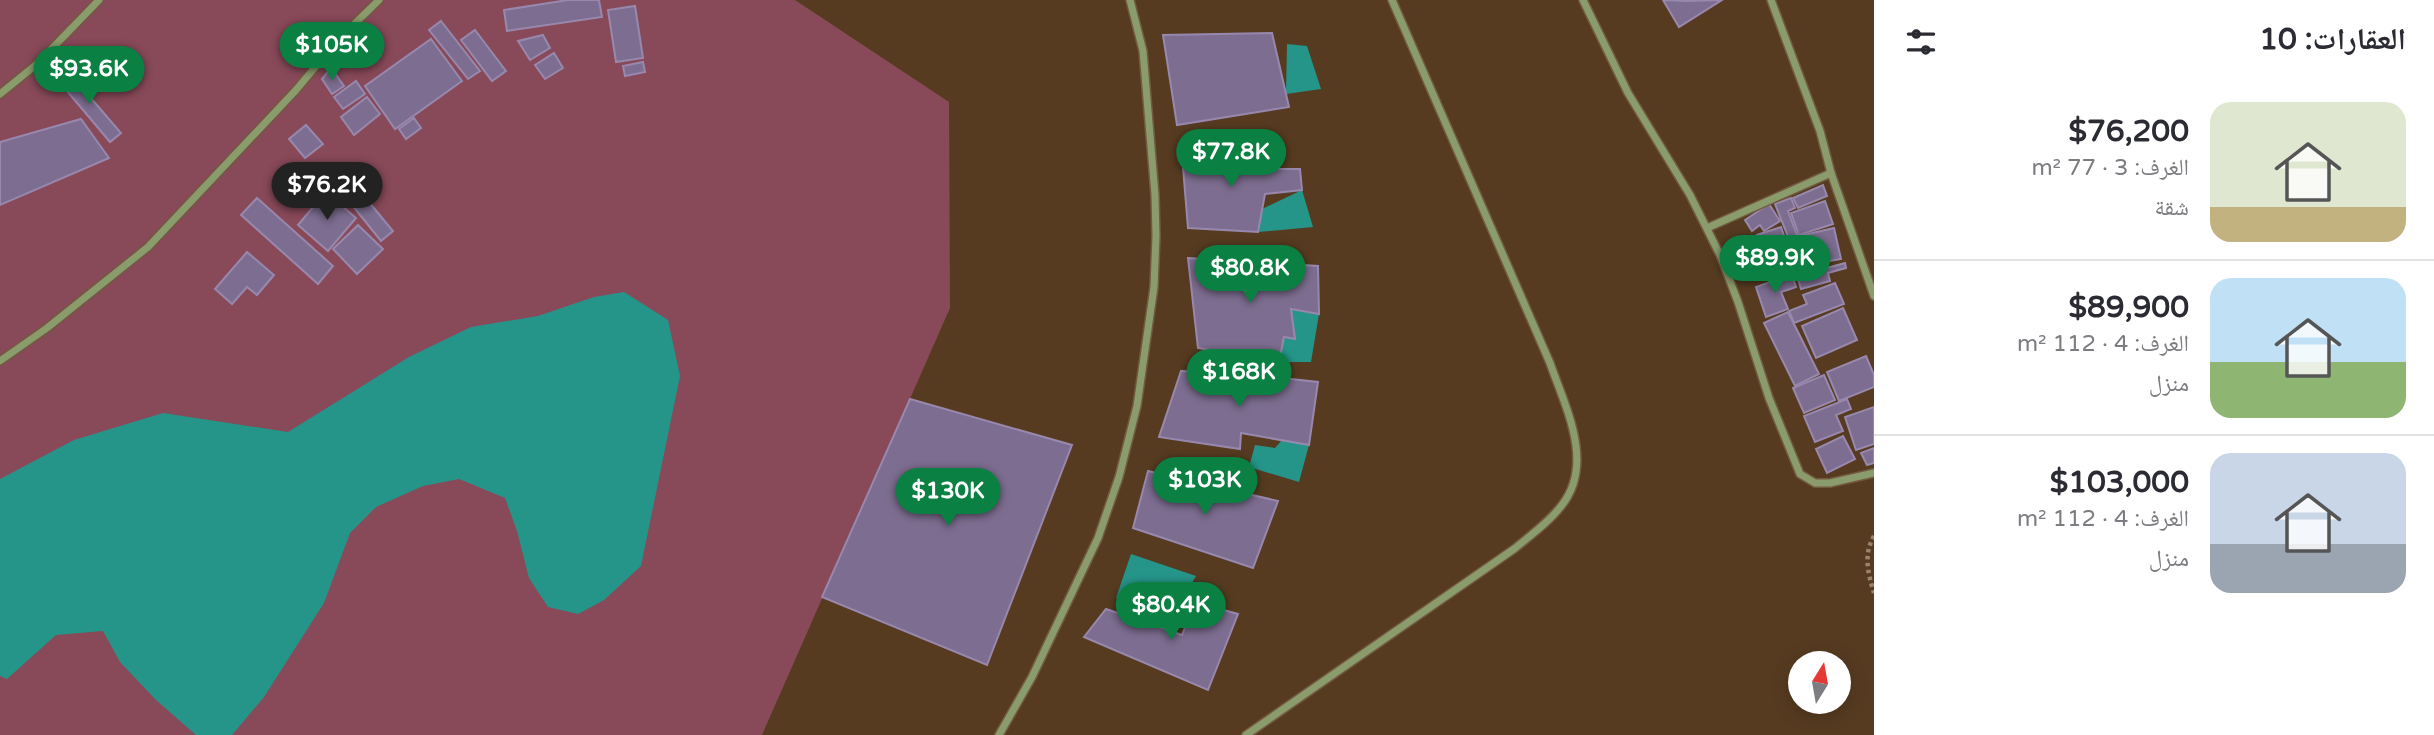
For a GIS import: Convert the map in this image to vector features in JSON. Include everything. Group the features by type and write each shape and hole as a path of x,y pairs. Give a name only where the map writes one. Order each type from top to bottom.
{"street":[{"path":"0,94 37,64 99,0"},
{"path":"0,361 47,328 148,247 296,90 337,41 379,0"},
{"path":"999,735 1032,677 1098,538 1119,477 1138,406 1154,287 1156,222 1143,51 1130,0"},
{"path":"1246,735 1514,549 1546,523 1564,503 1573,482 1577,456 1572,425 1550,363 1392,0"},
{"path":"1583,0 1628,93 1707,228 1738,302 1769,398 1800,474 1815,483 1830,483 1874,473"},
{"path":"1771,0 1820,131 1831,173 1874,296"},
{"path":"1707,228 1831,173"}],"path":[{"path":"1874,536 1868,546 1867,567 1874,593"}],"shaded area":[{"path":"0,0 795,0 949,102 950,308 762,735 0,735"}],"water":[{"path":"1287,44 1307,46 1321,89 1286,94"},
{"path":"1302,190 1313,227 1258,232 1262,209"},
{"path":"624,292 668,320 680,376 641,566 604,600 578,614 548,607 529,578 505,498 459,479 423,486 376,507 350,533 324,603 264,697 232,735 196,735 156,700 120,662 103,631 56,635 7,679 0,676 0,479 74,440 163,413 288,432 409,357 471,327 538,316 594,297"},
{"path":"1291,309 1319,314 1311,362 1279,362"},
{"path":"1282,440 1309,445 1299,482 1249,467 1255,445 1275,448"},
{"path":"1131,554 1196,576 1175,613 1116,598"}],"building":[{"path":"568,0 599,0 602,17 507,31 504,10"},
{"path":"1663,0 1686,1 1722,0 1679,27"},
{"path":"635,6 643,58 616,62 608,10"},
{"path":"441,21 480,71 468,79 429,30"},
{"path":"475,30 506,71 492,81 461,40"},
{"path":"1272,33 1289,107 1177,125 1163,35"},
{"path":"543,35 550,48 530,60 518,41"},
{"path":"431,39 462,81 395,129 365,86"},
{"path":"554,53 563,68 545,79 535,65"},
{"path":"643,62 645,72 625,76 623,66"},
{"path":"331,68 344,86 332,94 322,79"},
{"path":"66,69 121,133 110,142 56,78"},
{"path":"356,81 365,94 343,109 334,97"},
{"path":"367,97 380,114 354,135 341,117"},
{"path":"414,118 421,128 406,139 399,129"},
{"path":"81,119 109,158 0,205 0,142"},
{"path":"306,125 323,144 305,158 289,139"},
{"path":"1247,149 1269,169 1300,169 1302,190 1265,194 1258,232 1188,228 1182,155"},
{"path":"314,170 331,185 320,197 303,181"},
{"path":"1823,185 1827,196 1798,208 1793,198"},
{"path":"359,190 393,231 381,241 348,200"},
{"path":"326,192 356,218 328,251 298,225"},
{"path":"257,198 333,266 318,284 241,215"},
{"path":"1791,198 1795,208 1788,211 1797,235 1789,239 1775,204"},
{"path":"1825,201 1833,224 1799,235 1791,213"},
{"path":"1769,204 1780,221 1764,231 1760,225 1752,231 1745,220"},
{"path":"358,225 383,249 357,274 333,249"},
{"path":"1781,227 1787,244 1763,252 1757,235"},
{"path":"1834,228 1841,259 1829,261 1827,252 1800,258 1795,237"},
{"path":"1787,247 1789,258 1778,260 1779,265 1765,268 1761,253"},
{"path":"247,252 274,275 257,295 247,287 232,304 215,289"},
{"path":"1823,255 1825,265 1766,279 1764,270"},
{"path":"1188,258 1318,266 1319,314 1291,309 1295,339 1284,337 1279,362 1198,348"},
{"path":"1845,263 1846,268 1828,273 1830,281 1801,289 1797,276"},
{"path":"1792,274 1796,287 1781,292 1788,309 1766,317 1756,287"},
{"path":"1835,283 1844,304 1794,323 1789,311 1807,304 1803,295"},
{"path":"1843,308 1857,340 1816,358 1802,326"},
{"path":"1788,312 1819,374 1795,386 1764,323"},
{"path":"1866,356 1874,375 1874,387 1839,401 1827,372"},
{"path":"1181,371 1246,374 1318,382 1309,445 1241,433 1240,449 1159,437"},
{"path":"1824,375 1835,400 1804,413 1793,388"},
{"path":"910,399 1072,445 987,665 822,597"},
{"path":"1847,399 1851,409 1836,415 1843,431 1815,442 1804,416"},
{"path":"1874,407 1874,444 1856,450 1845,417"},
{"path":"1843,436 1855,459 1827,473 1816,449"},
{"path":"1874,448 1874,463 1867,465 1861,453"},
{"path":"1148,471 1278,501 1253,568 1133,528"},
{"path":"1195,602 1238,614 1208,690 1084,637 1106,609 1182,635"}]}
